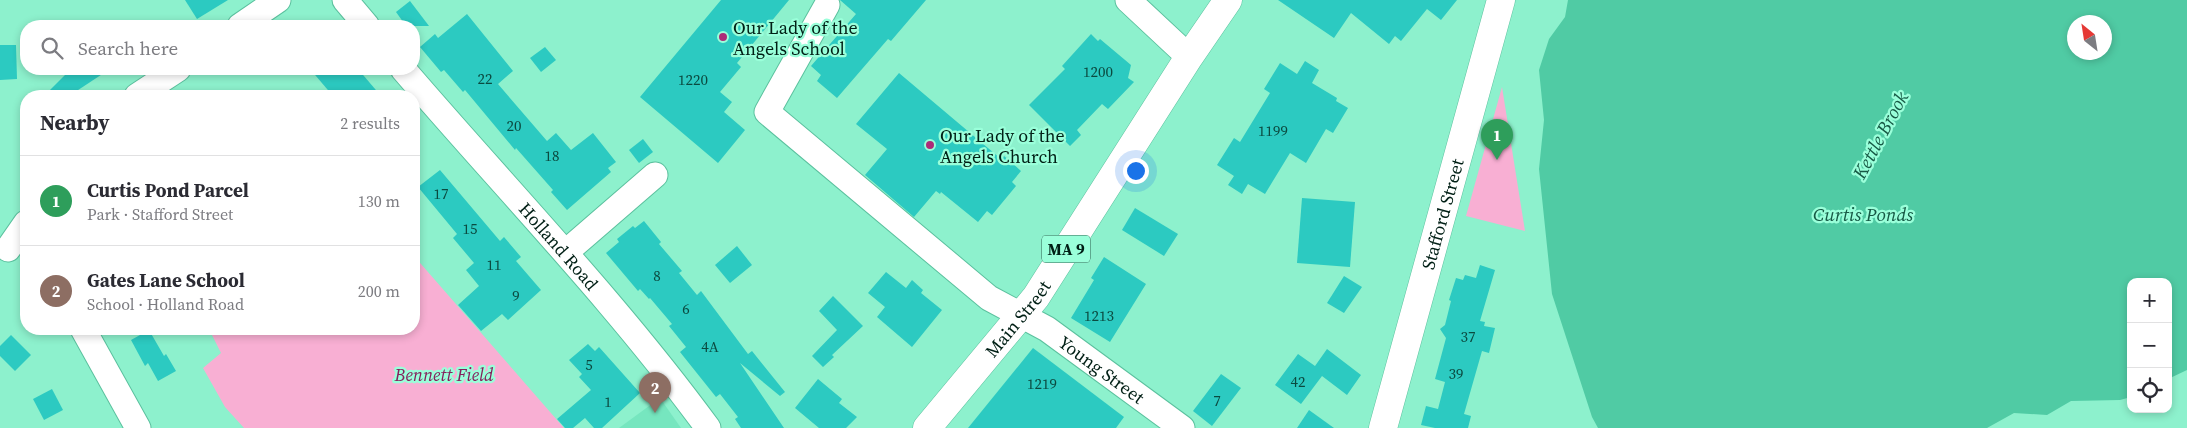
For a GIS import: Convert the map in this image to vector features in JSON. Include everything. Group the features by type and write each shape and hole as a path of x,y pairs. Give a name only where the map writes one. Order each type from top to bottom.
{"main road":[{"name":"Main Street","path":"927,428 1036,297 1189,57 1228,0"},
{"name":"Stafford Street","path":"1383,428 1440,214 1501,0"}],"street":[{"path":"345,0 362,20"},
{"path":"1128,0 1189,57"},
{"path":"248,20 270,2"},
{"name":"Young Street","path":"828,5 767,112 989,298 1047,329 1182,428"},
{"path":"145,90 169,75"},
{"name":"Holland Road","path":"409,75 566,252 677,385 708,428"},
{"path":"566,252 655,175"},
{"path":"11,252 20,235"},
{"path":"86,335 138,428"}],"shaded area":[{"path":"660,398 681,428 619,428"}],"green space":[{"path":"1502,87 1525,231 1466,216"},
{"name":"Bennett Field","path":"420,263 564,428 244,428 225,407 203,368 221,353 212,335 420,335"}],"water":[{"name":"Curtis Ponds","path":"1568,0 2187,0 2187,370 2172,377 2172,278 2127,278 2127,398 2120,400 2071,401 2047,415 2014,413 1987,428 1598,428 1592,417 1552,294 1539,169 1544,120 1539,70 1549,39 1565,17"}],"building":[{"path":"185,0 228,0 197,19"},
{"path":"721,0 789,0 737,63 741,67 720,92 732,102 724,112 745,130 718,163 640,97"},
{"path":"840,0 926,0 891,41 888,39 837,98 817,81 821,75 811,66 856,14"},
{"path":"1278,0 1457,0 1441,20 1427,9 1401,41 1395,36 1389,44 1351,13 1334,38"},
{"path":"410,1 429,26 420,26 420,20 402,20 396,12"},
{"path":"467,14 513,71 498,84 547,141 556,133 571,150 593,133 616,162 608,168 611,172 567,210 551,192 553,190 516,148 515,150 465,90 463,92 444,70 441,72 420,47 435,34 438,38"},
{"path":"1091,34 1098,41 1100,39 1131,65 1128,78 1134,82 1108,109 1102,104 1077,130 1081,135 1070,146 1029,105 1065,69 1062,66"},
{"path":"0,45 16,45 17,79 0,80"},
{"path":"545,47 556,60 541,72 530,58"},
{"path":"1305,61 1319,70 1312,83 1337,98 1336,101 1348,108 1333,133 1326,129 1306,163 1290,153 1265,194 1248,184 1242,194 1228,185 1234,176 1217,165 1234,138 1240,142 1270,93 1264,89 1280,63 1297,74"},
{"name":"Our Lady of the Angels Church","path":"899,73 1001,159 1004,156 1021,171 1012,182 1016,186 992,215 987,211 978,222 941,192 940,194 936,191 914,217 865,175 887,149 856,124"},
{"path":"65,75 101,75 78,90 50,90"},
{"path":"315,75 363,75 376,90 328,90"},
{"path":"643,139 653,152 639,163 629,150"},
{"path":"440,170 500,241 504,237 521,257 516,261 541,290 508,320 502,314 481,331 458,305 479,286 466,270 474,263 453,238 457,234 420,189 420,185"},
{"path":"1302,198 1355,202 1350,267 1297,263"},
{"path":"1135,208 1178,234 1164,256 1122,230"},
{"path":"644,221 661,242 659,244 682,271 679,273 697,295 701,291 748,354 752,351 785,392 780,396 740,363 784,428 741,428 735,419 738,417 720,394 716,397 680,352 686,347 669,326 672,324 650,298 640,289 638,291 606,253 619,242 617,239 633,226 635,228"},
{"path":"737,246 752,265 730,283 715,265"},
{"path":"1104,257 1146,284 1110,342 1071,318 1094,280 1091,278"},
{"path":"1480,265 1495,270 1480,321 1485,322 1484,326 1495,328 1489,353 1482,351 1464,414 1471,416 1468,428 1435,428 1421,425 1426,406 1438,409 1445,382 1435,379 1446,338 1440,329 1445,325 1451,301 1449,300 1456,278 1463,280 1465,275 1476,278"},
{"path":"886,272 906,288 912,280 923,290 921,293 942,310 912,347 877,317 885,307 868,293"},
{"path":"1344,276 1362,287 1344,313 1327,303"},
{"path":"833,296 863,326 832,355 834,357 823,367 812,356 837,330 819,311"},
{"path":"11,335 31,355 15,371 0,356 0,346"},
{"path":"140,335 152,335 164,356 166,354 176,371 158,381 148,363 145,366 131,340"},
{"path":"588,344 595,351 599,347 640,393 602,428 594,428 585,418 573,428 565,428 557,419 591,390 579,377 582,374 569,360"},
{"path":"1033,348 1124,417 1116,428 968,428"},
{"path":"1327,349 1361,375 1347,395 1322,376 1301,404 1275,385 1298,354 1315,366"},
{"path":"1221,374 1241,388 1212,426 1193,411"},
{"path":"818,379 842,399 839,403 857,417 846,428 819,428 795,408"},
{"path":"52,389 63,410 44,420 33,399"},
{"path":"1309,410 1334,428 1297,428"}],"place":[{"name":"Our Lady of the Angels School","path":"723,37"},
{"name":"Our Lady of the Angels Church","path":"930,145"},
{"name":"Curtis Pond Parcel","path":"1497,160"},
{"name":"Gates Lane School","path":"655,413"}],"water label":[{"name":"Kettle Brook","path":"1880,135"}]}
